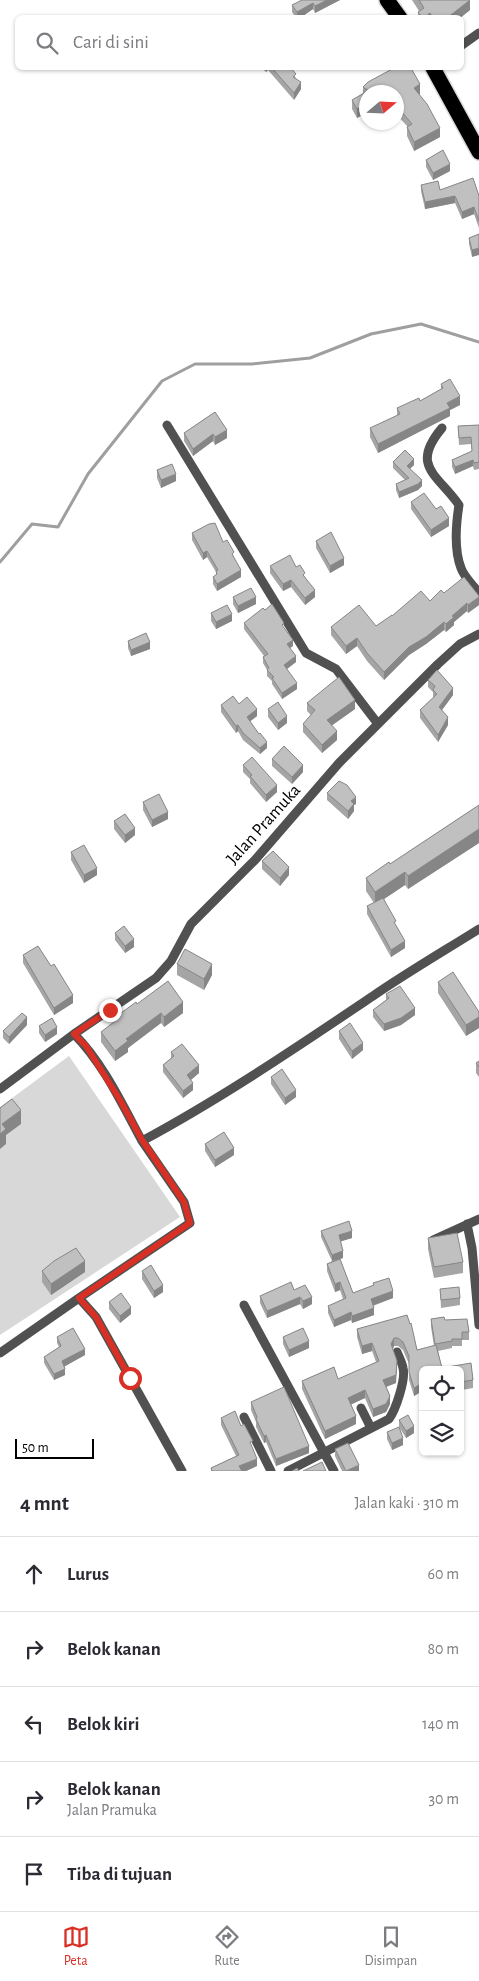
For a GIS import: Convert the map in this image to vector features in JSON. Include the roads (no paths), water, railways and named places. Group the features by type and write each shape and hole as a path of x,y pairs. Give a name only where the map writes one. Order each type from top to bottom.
{"highway":[{"path":"387,0 398,15"},
{"path":"436,70 479,152"}],"street":[{"path":"464,44 479,33"},
{"path":"167,425 306,653 336,669 378,724"},
{"path":"442,428 431,442 427,453 428,464 431,473 442,483 459,505 457,516 458,558 461,569 479,593"},
{"name":"Jalan Pramuka","path":"0,1089 74,1034 156,978 164,970 191,924 255,860 333,770 438,664 460,644 479,634"},
{"path":"142,1140 221,1096 374,995 479,929"},
{"path":"0,1353 190,1223 184,1202 142,1140 95,1059 74,1034"},
{"path":"430,1240 479,1219"},
{"path":"467,1224 472,1248 479,1325"},
{"path":"79,1298 96,1317 182,1471"},
{"path":"244,1305 334,1471"},
{"path":"288,1471 389,1419 394,1413 402,1386 404,1370 397,1352"},
{"path":"361,1408 371,1428"},
{"path":"244,1417 271,1471"}],"waterway":[{"path":"0,562 32,524 58,527 88,474 162,381 195,364 252,364 310,358 371,334 421,324 479,342"}]}
